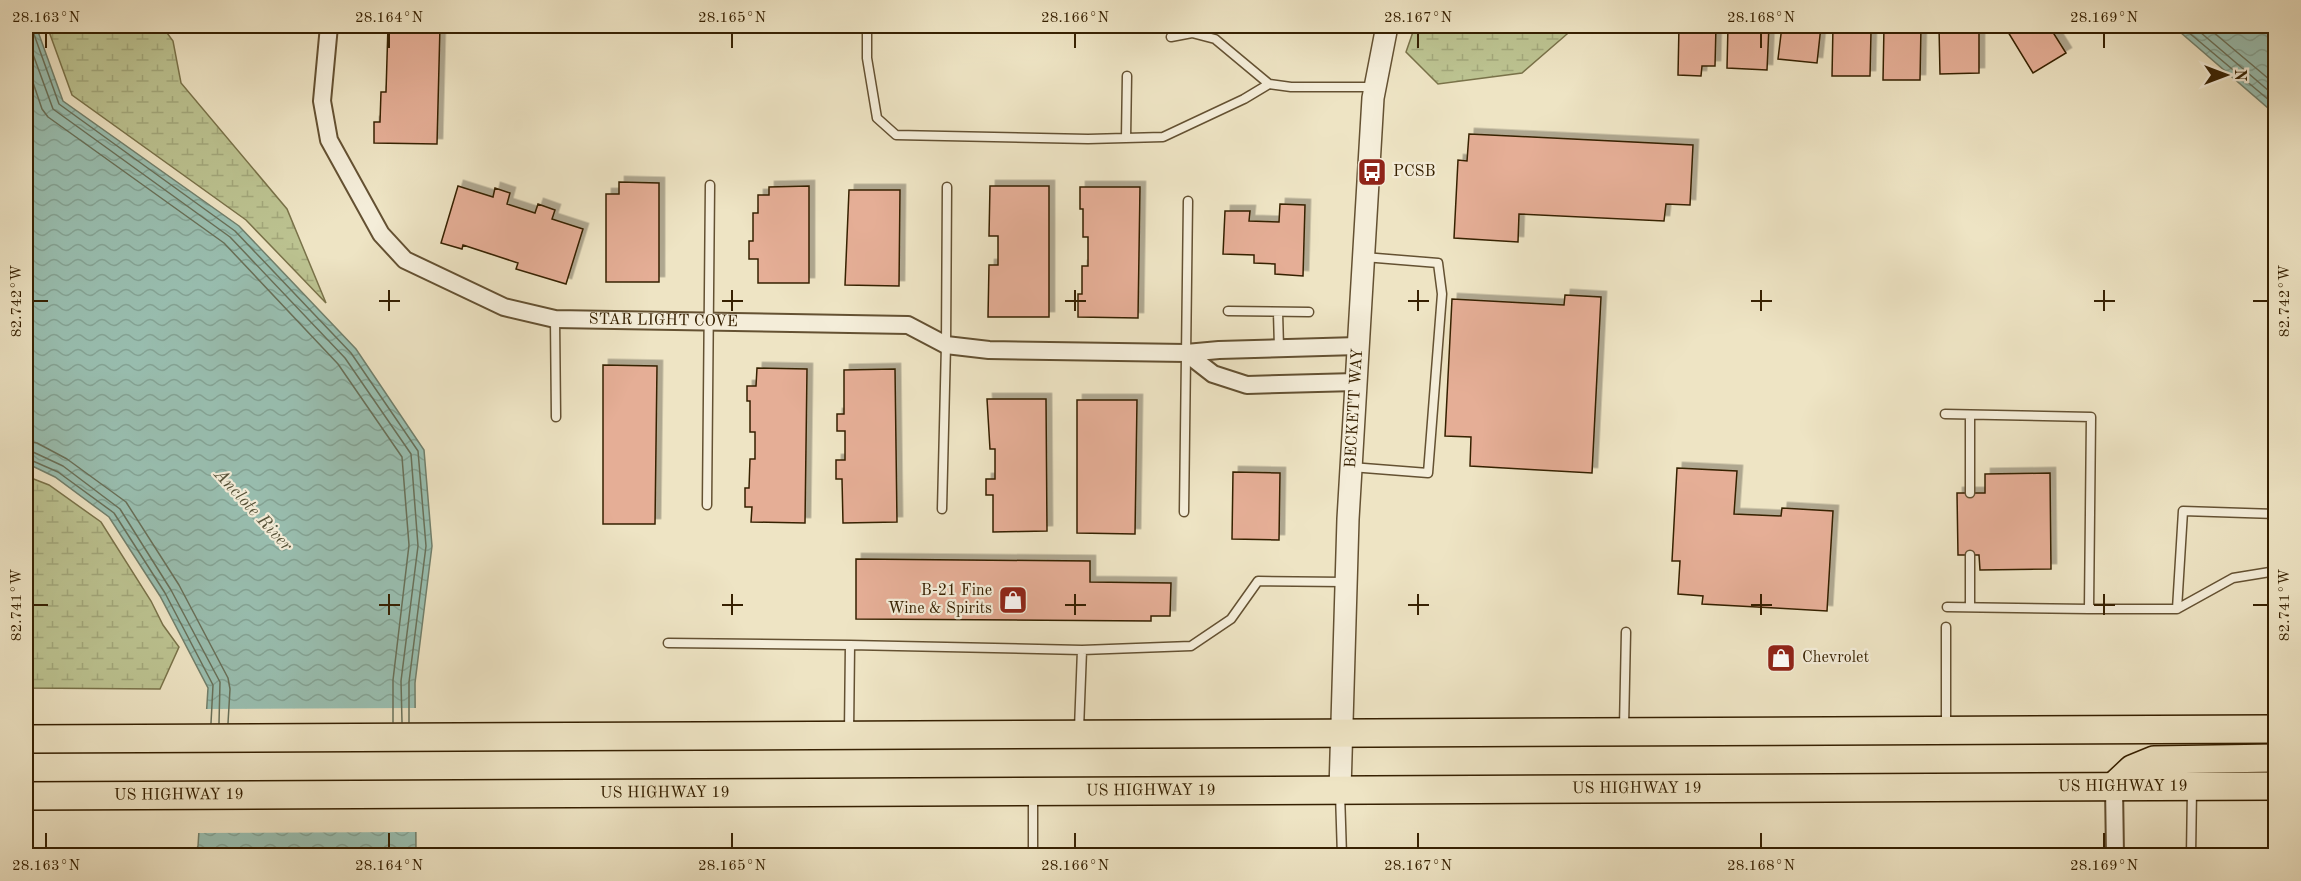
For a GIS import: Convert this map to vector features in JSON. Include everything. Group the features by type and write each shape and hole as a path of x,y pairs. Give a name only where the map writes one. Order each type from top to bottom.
{"highway":[{"path":"26,739 2276,729"},
{"path":"2114,786 2132,769 2154,760 2276,758"},
{"name":"US HIGHWAY 19","path":"26,796 2276,786"}],"street":[{"name":"STAR LIGHT COVE","path":"329,26 322,101 329,140 381,234 405,260 504,307 555,319 908,325 946,345 989,350 1186,353 1358,345"},
{"name":"BECKETT WAY","path":"1340,790 1346,582 1363,257 1375,87 1387,26"},
{"path":"1186,353 1213,374 1247,385 1356,382"},
{"path":"2114,786 2115,855"}],"lane":[{"path":"867,26 867,58 877,118 896,135 1076,139 1163,137 1244,99 1269,84"},
{"path":"1171,37 1192,33 1215,39 1269,84 1291,87 1375,87"},
{"path":"1126,138 1127,76"},
{"path":"707,505 710,185"},
{"path":"942,509 946,345 946,187"},
{"path":"1184,512 1188,201"},
{"path":"1351,467 1428,474 1442,294 1438,263 1363,257"},
{"path":"1228,311 1309,312"},
{"path":"1278,312 1279,348"},
{"path":"555,319 556,417"},
{"path":"1945,414 2091,417 2090,609"},
{"path":"1970,414 1970,493"},
{"path":"2177,609 2183,511 2276,514"},
{"path":"1970,555 1970,607"},
{"path":"1947,607 2108,611 2177,609 2233,578 2276,571"},
{"path":"668,642 1082,650 1191,646 1231,619 1258,581 1346,582"},
{"path":"1946,627 1946,730"},
{"path":"1624,732 1626,632"},
{"path":"849,735 850,645"},
{"path":"1079,735 1082,650"},
{"path":"2191,855 2192,786"},
{"path":"1340,790 1342,855"},
{"path":"1033,792 1033,855"}],"green space":[{"path":"47,26 162,26 173,41 181,83 287,209 326,303 246,220 72,95"},
{"path":"1415,26 1574,26 1574,28 1522,73 1438,84 1406,52"},
{"path":"26,476 49,485 101,522 151,601 163,625 179,647 160,689 26,688"}],"water":[{"name":"Anclote River","path":"26,26 36,26 63,101 239,226 356,349 424,450 432,546 415,683 416,855 194,855 198,846 208,688 160,596 109,517 55,477 26,463"},
{"path":"2173,26 2275,26 2275,114"}],"pier":[{"path":"418,708 419,832 196,833 203,709"}],"building":[{"path":"388,26 440,26 437,144 374,143 374,122 380,122 381,92 386,92"},
{"path":"1679,26 1716,26 1715,66 1702,66 1701,76 1678,75"},
{"path":"1728,26 1769,26 1767,70 1727,68"},
{"path":"1782,26 1821,26 1817,63 1778,59"},
{"path":"1833,26 1855,26 1855,31 1871,32 1870,76 1832,76"},
{"path":"1884,26 1921,26 1920,80 1883,80"},
{"path":"1979,26 1979,73 1940,74 1939,27"},
{"path":"2019,26 2049,26 2066,53 2033,73 2008,32"},
{"path":"1469,134 1693,145 1690,205 1666,204 1664,221 1519,214 1518,242 1454,238 1458,160 1467,161"},
{"path":"619,182 659,183 659,282 606,282 606,194 619,194"},
{"path":"458,186 493,197 495,188 510,193 507,204 535,213 538,204 555,210 552,219 583,229 566,284 516,269 518,263 463,245 462,249 441,243"},
{"path":"809,186 809,283 758,283 758,259 749,259 749,241 753,241 753,213 758,213 758,195 769,195 769,187"},
{"path":"990,186 1049,186 1049,317 988,317 989,265 998,265 998,236 989,236"},
{"path":"1080,187 1140,187 1138,318 1078,317 1078,294 1082,294 1082,266 1088,266 1088,237 1083,237"},
{"path":"849,190 900,190 899,286 845,285"},
{"path":"1280,204 1305,205 1303,276 1275,274 1275,264 1254,263 1254,255 1223,254 1225,211 1250,211 1249,221 1279,222"},
{"path":"1565,295 1601,297 1592,473 1470,466 1471,437 1445,436 1452,299 1564,305"},
{"path":"603,365 657,366 655,524 603,524"},
{"path":"757,368 807,369 805,523 751,522 752,507 745,507 745,488 749,488 750,459 755,459 755,432 750,432 750,401 747,401 747,386 756,386"},
{"path":"895,369 897,522 843,523 842,479 836,479 836,460 845,460 845,431 837,431 837,414 844,414 844,370"},
{"path":"987,399 1046,399 1047,531 993,532 993,495 986,495 986,479 995,479 995,449 990,449"},
{"path":"1077,400 1137,400 1135,534 1077,533"},
{"path":"1677,468 1737,471 1734,514 1781,516 1782,508 1833,511 1827,611 1702,604 1703,596 1678,594 1680,561 1672,561"},
{"path":"1233,472 1280,473 1279,540 1232,539"},
{"path":"2050,473 2051,569 1980,570 1979,555 1958,555 1957,493 1985,493 1985,474"},
{"name":"B-21 Fine Wine & Spirits","path":"856,559 1090,561 1090,582 1171,583 1170,616 1151,616 1151,621 856,619"}],"place":[{"name":"PCSB","path":"1372,172"},
{"name":"B-21 Fine Wine & Spirits","path":"1013,600"},
{"name":"Chevrolet","path":"1781,658"}]}
